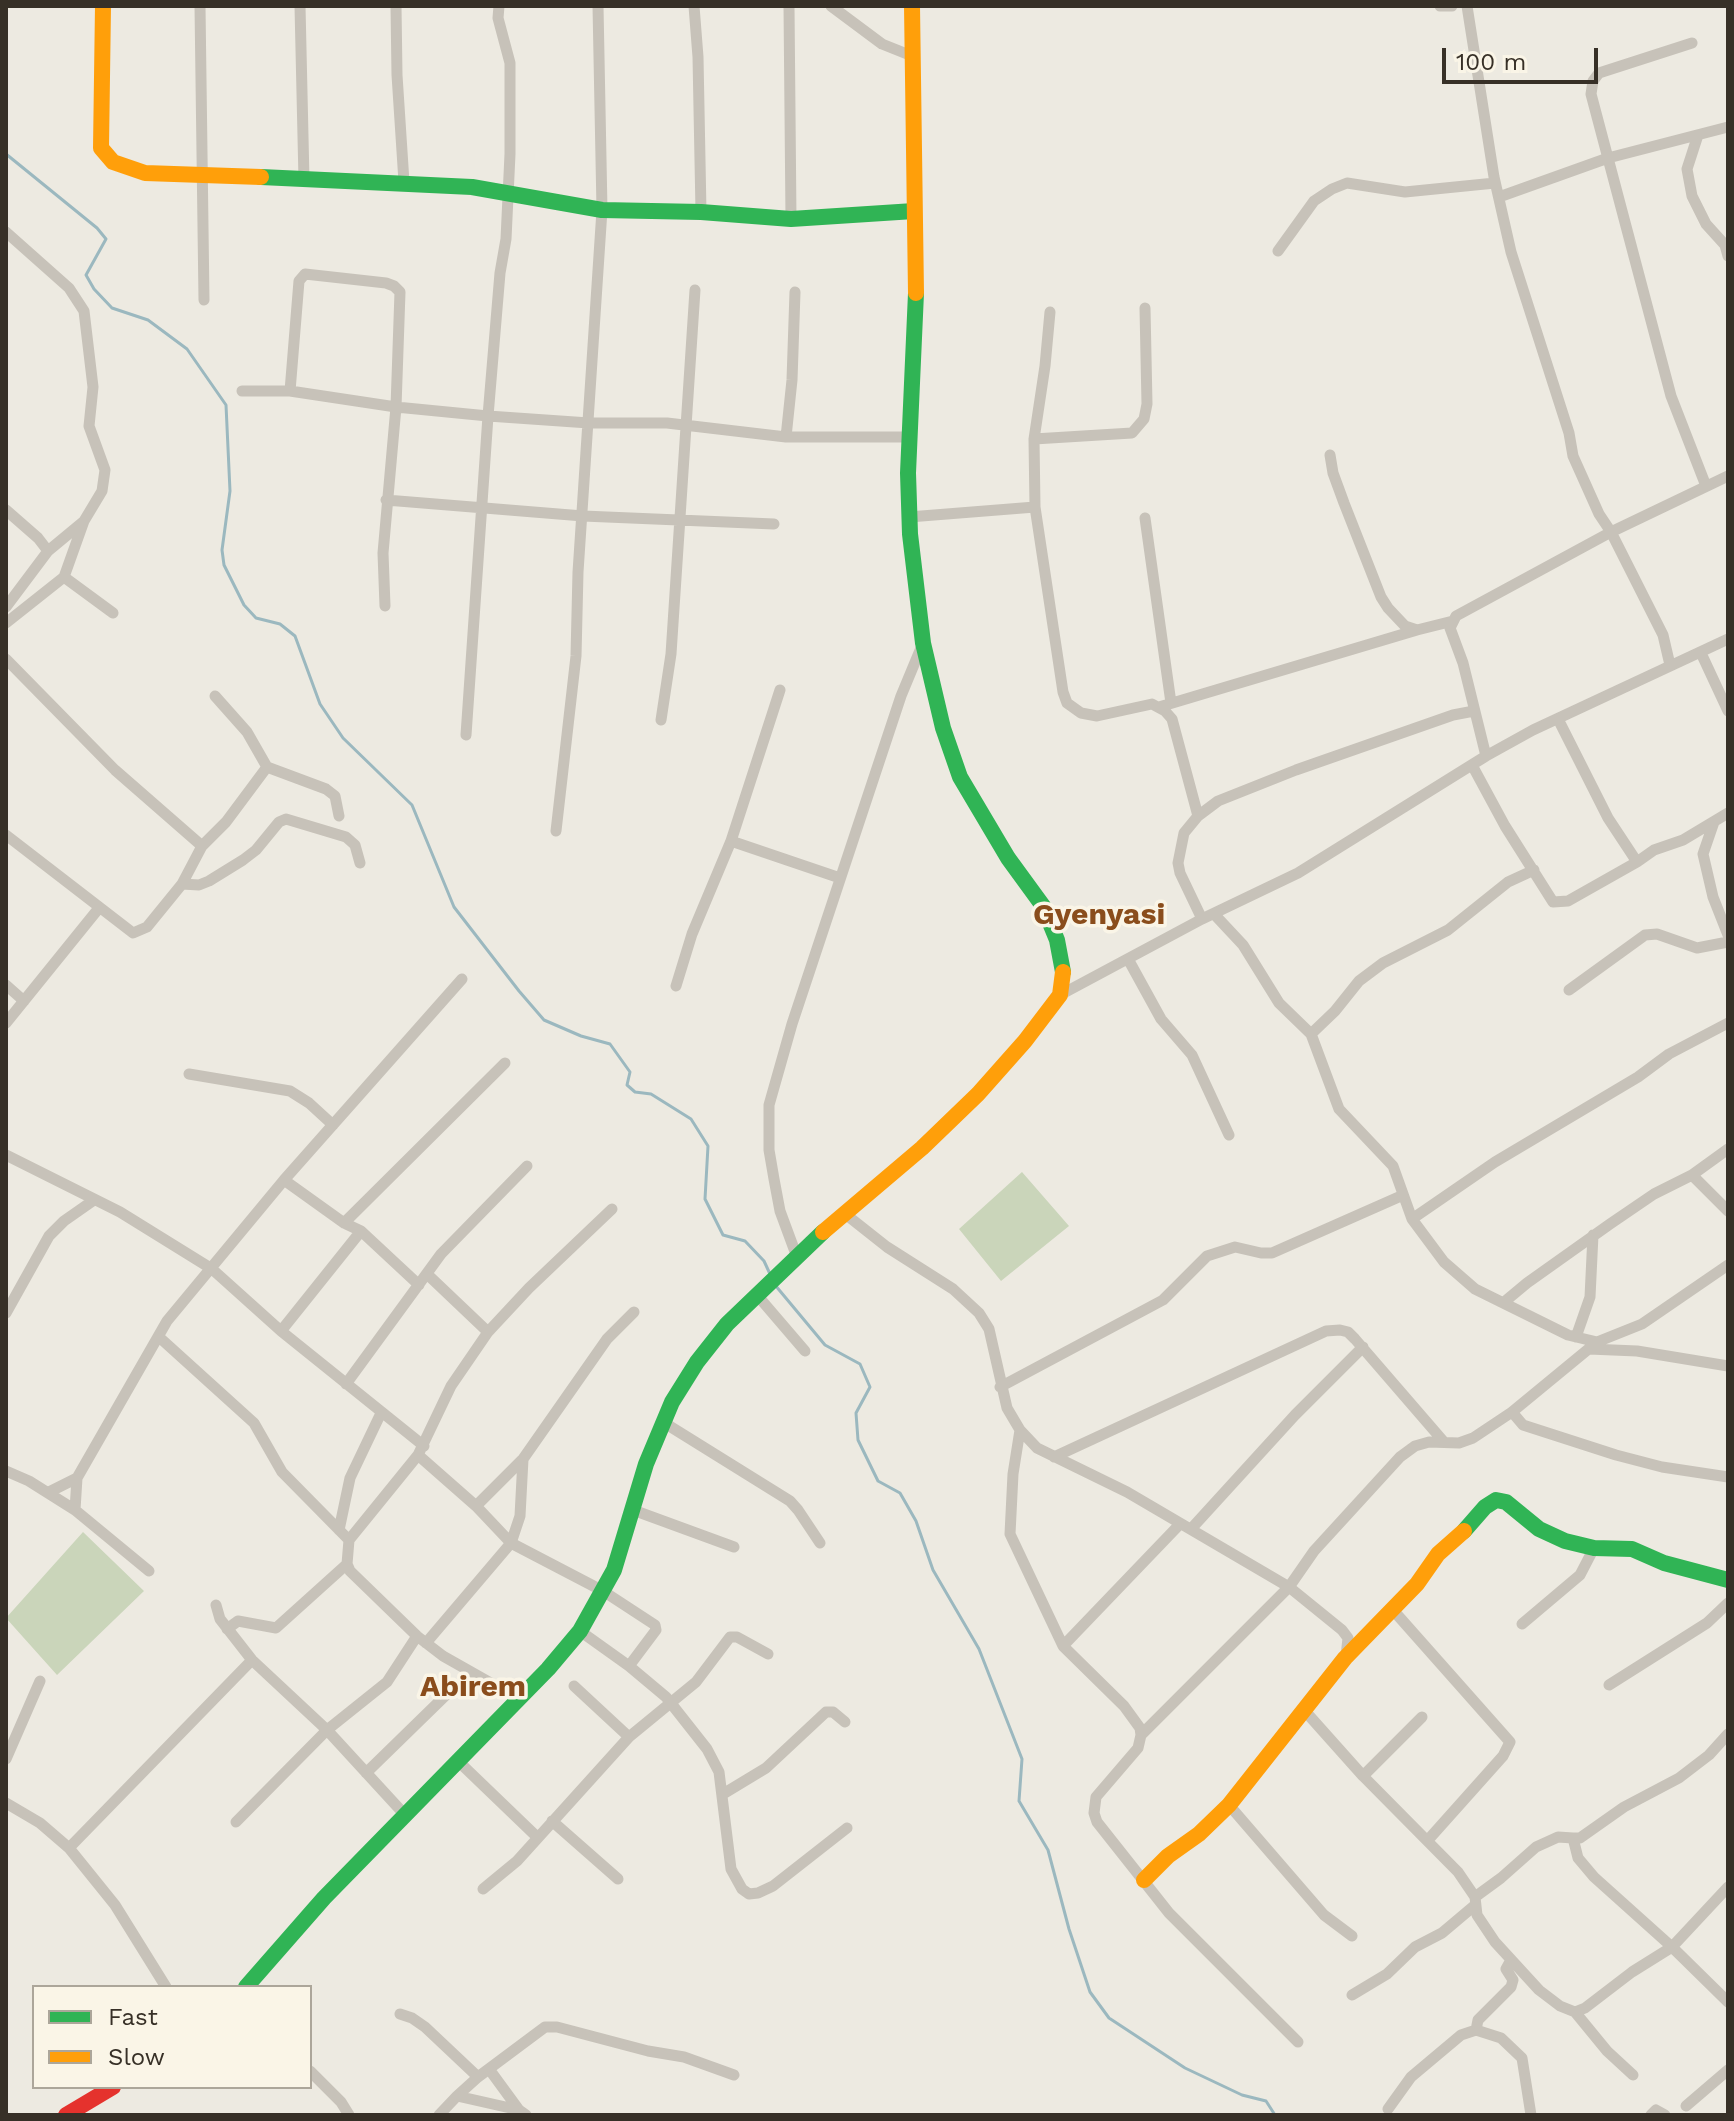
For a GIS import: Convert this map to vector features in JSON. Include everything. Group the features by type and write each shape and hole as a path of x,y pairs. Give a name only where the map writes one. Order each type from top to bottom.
{"street":[{"path":"103,6 101,148 113,162 145,173 202,173 472,187 602,210 701,212 791,219 914,211"},
{"path":"200,6 204,300"},
{"path":"300,6 304,180"},
{"path":"396,6 404,182"},
{"path":"466,735 488,416 500,273 506,239 510,63 498,18 499,6"},
{"path":"556,831 574,683 602,210 598,6"},
{"path":"694,6 701,212"},
{"path":"789,6 791,219"},
{"path":"831,6 882,44 912,56"},
{"path":"912,6 916,303 909,437 909,517 923,643 943,728 960,777 1008,858 1043,906 1057,940 1064,977 1060,995"},
{"path":"1440,6 1452,6"},
{"path":"1467,6 1495,183 1511,252 1569,433 1573,456 1599,514 1663,635 1670,665"},
{"path":"1692,43 1599,73 1593,81 1591,94 1671,396 1706,486"},
{"path":"1499,197 1608,158 1728,127"},
{"path":"1698,135 1687,169 1692,196 1706,224 1725,245 1728,256"},
{"path":"1278,251 1314,201 1347,183 1405,192 1495,183"},
{"path":"6,232 69,288 84,311 93,387 89,426 105,470 102,491 84,521 64,577 6,624"},
{"path":"290,391 299,281 305,274 386,283 400,292 396,407 383,553 385,606"},
{"path":"661,720 671,654 695,290"},
{"path":"786,437 792,380 795,292"},
{"path":"1034,439 1132,433 1139,426 1147,404 1145,308"},
{"path":"1050,312 1042,395 1034,439 1035,507 1067,703 1081,713 1097,716 1152,704 1165,705 1453,621"},
{"path":"242,391 290,391 396,407 488,416 589,423 687,425 786,437 909,437"},
{"path":"1330,455 1333,473 1381,597 1405,626 1417,630"},
{"path":"1486,756 1463,663 1452,639 1450,628 1453,621 1462,613 1611,532 1728,476"},
{"path":"386,500 583,516 774,524"},
{"path":"909,517 1035,507"},
{"path":"6,510 48,551"},
{"path":"1145,518 1165,705 1172,719 1198,816"},
{"path":"6,624 8,604 48,551 84,521"},
{"path":"64,577 113,613"},
{"path":"248,1985 324,1898 519,1699 580,1631 614,1570 646,1464 663,1422 697,1362 727,1324 844,1213 922,1148 978,1094 1060,995 1202,919 1298,873 1486,756 1728,639"},
{"path":"797,1257 780,1211 774,1179 769,1150 769,1105 840,878 901,696 923,643"},
{"path":"1701,653 1728,711"},
{"path":"6,659 115,770 202,846"},
{"path":"676,986 692,934 731,841 780,690"},
{"path":"215,696 247,732 267,767 326,789 335,796 339,816"},
{"path":"1202,919 1178,863 1184,833 1198,816 1218,801 1296,770 1453,715 1474,711"},
{"path":"1558,719 1608,818 1637,862"},
{"path":"1472,765 1545,894 1553,902 1568,901 1654,850 1683,840 1728,813"},
{"path":"6,835 129,930 139,931 147,927 182,884 202,846 226,822 267,767"},
{"path":"182,884 199,885 243,860 256,850 279,822 286,819 346,837 355,845 360,863"},
{"path":"1714,821 1703,854 1713,897 1728,935"},
{"path":"1683,840 1703,854"},
{"path":"731,841 840,878"},
{"path":"1311,1034 1359,981 1383,963 1448,930 1508,882 1534,870"},
{"path":"6,1023 99,908"},
{"path":"1214,914 1243,945 1279,1003 1311,1034 1339,1109 1393,1166 1401,1196 1412,1219 1458,1275 1475,1289 1593,1345 1728,1366"},
{"path":"1569,990 1645,935 1657,934 1697,948 1728,942"},
{"path":"1128,959 1161,1019 1192,1055 1229,1135"},
{"path":"75,1510 77,1478 167,1321 284,1180 462,979"},
{"path":"6,985 24,1001"},
{"path":"1412,1219 1505,1155 1638,1077 1669,1054 1728,1023"},
{"path":"344,1223 505,1063"},
{"path":"189,1074 290,1091 301,1096 333,1125"},
{"path":"1503,1303 1593,1235 1654,1194 1692,1175 1728,1149"},
{"path":"6,1155 120,1212 212,1269 281,1331 381,1413 511,1543 603,1591 656,1628 629,1666"},
{"path":"346,1384 459,1233 527,1166"},
{"path":"1692,1175 1728,1211"},
{"path":"284,1180 344,1223 361,1231 419,1285"},
{"path":"1000,1387 1163,1300 1207,1256 1235,1247 1272,1253 1401,1196"},
{"path":"6,1313 49,1236 94,1200"},
{"path":"519,1699 443,1656 422,1640 350,1571 347,1564 349,1540 421,1450 451,1386 488,1332 612,1209"},
{"path":"844,1213 887,1247 953,1289 979,1313 989,1329 1007,1408 1020,1430 1037,1448 1127,1492 1289,1587 1342,1630 1348,1638 1345,1658"},
{"path":"281,1331 361,1231"},
{"path":"1577,1357 1572,1336 1590,1297 1593,1235"},
{"path":"1141,1735 1289,1587 1341,1520 1400,1457 1415,1446 1459,1443 1473,1438 1512,1412 1593,1345 1642,1324 1728,1265"},
{"path":"427,1274 488,1332"},
{"path":"767,1284 805,1351"},
{"path":"476,1506 523,1459 607,1339 634,1312"},
{"path":"1054,1457 1326,1331 1348,1332 1444,1442"},
{"path":"159,1337 254,1423 282,1472 349,1540"},
{"path":"1063,1646 1186,1527 1363,1347"},
{"path":"1512,1412 1523,1425 1616,1455 1662,1467 1728,1477"},
{"path":"339,1530 350,1478 381,1413"},
{"path":"663,1422 790,1501 820,1543"},
{"path":"1020,1430 1013,1474 1010,1534 1063,1646 1124,1706 1140,1728 1138,1748 1101,1789 1094,1806 1097,1822 1169,1913 1298,2042"},
{"path":"236,1822 327,1730 387,1682 511,1543 520,1516 523,1459"},
{"path":"6,1471 49,1492 75,1510 149,1571"},
{"path":"49,1492 77,1478"},
{"path":"1144,1880 1229,1805 1345,1658 1417,1584 1438,1554 1496,1500 1506,1502 1539,1529 1565,1541 1594,1548 1632,1549 1664,1563 1728,1580"},
{"path":"633,1510 734,1547"},
{"path":"1522,1624 1580,1575 1594,1548"},
{"path":"227,1629 238,1621 276,1628 347,1564"},
{"path":"1609,1685 1707,1623 1728,1603"},
{"path":"216,1605 220,1619 252,1660 327,1730 405,1815"},
{"path":"1393,1610 1510,1742 1503,1756 1428,1840"},
{"path":"580,1631 629,1666 671,1703 707,1749 719,1772 731,1869 742,1889 749,1894 773,1886 847,1828"},
{"path":"483,1889 517,1861 536,1836 629,1737 696,1682 730,1637 737,1637 768,1654"},
{"path":"69,1848 252,1660"},
{"path":"6,1759 40,1681"},
{"path":"574,1686 629,1737"},
{"path":"366,1773 448,1693"},
{"path":"1305,1711 1363,1776 1458,1872 1475,1901 1485,1928 1511,1960 1539,1990 1560,2006 1575,2012 1607,2051 1633,2075"},
{"path":"723,1794 766,1768 826,1712 833,1712 845,1722"},
{"path":"1363,1776 1422,1717"},
{"path":"1352,1995 1387,1974 1415,1947 1442,1933 1536,1847 1558,1837 1580,1838 1624,1807 1679,1778 1709,1755 1728,1734"},
{"path":"458,1761 536,1836"},
{"path":"6,1803 40,1823 69,1848 122,1915 165,1985"},
{"path":"1229,1805 1324,1915 1352,1936"},
{"path":"552,1821 618,1879"},
{"path":"1573,1838 1578,1858 1594,1877 1728,2002"},
{"path":"1575,2012 1595,2002 1632,1972 1672,1947 1728,1887"},
{"path":"1476,2030 1478,2020 1511,1987 1513,1980 1506,1965 1511,1960"},
{"path":"400,2014 425,2027 478,2077"},
{"path":"439,2115 478,2077 545,2027 557,2027 648,2051 684,2057 734,2075"},
{"path":"1388,2109 1411,2077 1461,2035 1476,2030 1501,2038 1522,2058 1531,2115"},
{"path":"489,2069 522,2113"},
{"path":"1686,2106 1728,2070"},
{"path":"312,2073 341,2102 349,2115"},
{"path":"66,2115 110,2089"},
{"path":"457,2096 522,2113"},
{"path":"1651,2115 1656,2110 1665,2115"}],"green space":[{"path":"1022,1172 1069,1226 1001,1281 959,1229"},
{"path":"83,1532 144,1591 57,1675 6,1618"}],"waterway":[{"path":"6,154 97,228 106,239 86,275 94,289 112,308 148,320 187,349 226,405 230,491 222,550 224,565 244,605 256,618 280,624 295,636 320,704 343,738 412,805 454,907 544,1020 610,1044 630,1072 627,1085 635,1092 651,1094 691,1119 708,1146 705,1199 723,1235 745,1241 764,1261 770,1274"},
{"path":"775,1285 825,1345 860,1364 870,1387 856,1413 858,1440 878,1481 900,1493 916,1521 933,1570 979,1649 1022,1759 1019,1801 1048,1850 1090,1992 1109,2018 1185,2068 1242,2095 1266,2101 1275,2115"}],"traffic: fast":[{"path":"261,177 472,187 602,210 701,212 791,219 914,211"},
{"path":"916,293 908,473 910,534 923,643 943,728 960,777 1008,858 1043,906 1057,940 1063,972"},
{"path":"248,1985 324,1898 548,1669 580,1631 614,1570 646,1464 672,1402 697,1362 727,1324 823,1232"},
{"path":"1464,1531 1485,1507 1496,1500 1506,1502 1539,1529 1565,1541 1594,1548 1632,1549 1664,1563 1728,1580"}],"traffic: slow":[{"path":"103,6 101,148 113,162 145,173 261,177"},
{"path":"912,6 916,293"},
{"path":"823,1232 922,1148 978,1094 1060,995 1063,972"},
{"path":"1144,1880 1229,1805 1345,1658 1417,1584 1438,1554 1464,1531"}],"traffic: jam":[{"path":"66,2115 110,2089"}],"district":[{"name":"Gyenyasi","path":"1099,915"},
{"name":"Abirem","path":"473,1687"}]}
